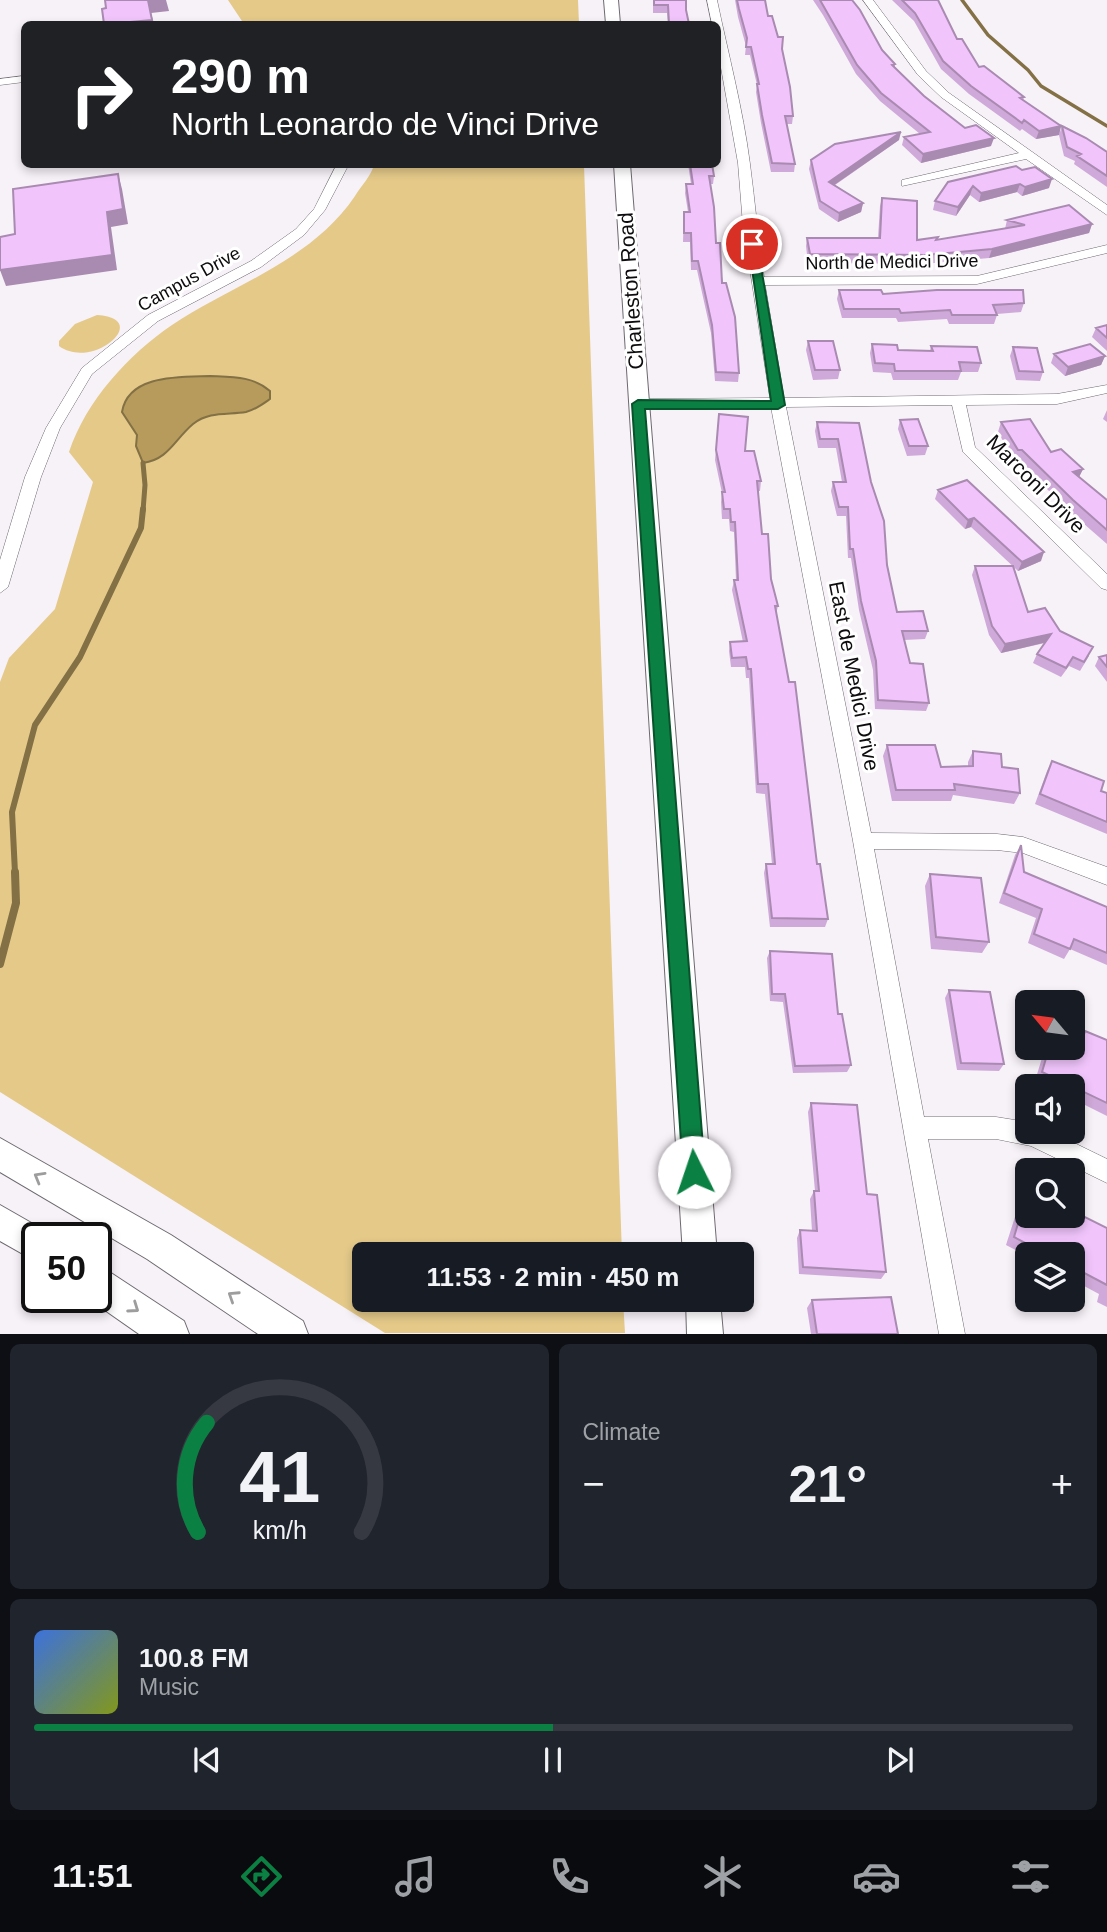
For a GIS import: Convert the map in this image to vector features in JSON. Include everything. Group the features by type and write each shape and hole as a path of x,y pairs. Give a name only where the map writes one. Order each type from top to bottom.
{"main road":[{"path":"611,0 613,21"},
{"name":"Charleston Road","path":"622,168 699,1242"},
{"path":"0,1154 159,1247 290,1334"},
{"path":"0,1222 21,1235"},
{"path":"112,1294 171,1334"},
{"path":"704,1312 705,1334"}],"street":[{"name":"East de Medici Drive","path":"712,0 716,21"},
{"path":"868,0 922,74 945,95 1107,211"},
{"name":"East de Medici Drive","path":"721,46 744,163 757,281 778,405 863,841 952,1334"},
{"path":"0,82 21,79"},
{"path":"906,183 1027,155"},
{"name":"Campus Drive","path":"0,587 33,477 53,428 88,371 159,314 256,264 290,240 319,209 341,168"},
{"name":"North de Medici Drive","path":"757,281 977,280 1107,249"},
{"path":"638,404 778,405 1057,400 1107,389"},
{"name":"Marconi Drive","path":"958,401 968,449 1107,584"},
{"path":"863,841 997,842 1023,845 1107,876"},
{"path":"916,1128 996,1128 1033,1135 1107,1171"}],"shaded area":[{"path":"228,0 578,0 579,21 242,21"},
{"path":"372,168 584,168 622,1242 352,1242 352,1312 624,1312 625,1333 385,1333 0,1092 0,682 9,658 55,609 93,482 69,452 97,397 140,350 196,310 294,255 337,219"},
{"path":"97,315 113,318 119,325 119,333 112,341 87,352 73,352 59,346 59,341 75,324"},
{"path":"210,376 257,382 270,391 270,399 249,411 212,415 199,420 165,453 143,463 136,446 137,435 122,412 126,400 134,390 157,380"}],"building":[{"path":"105,0 148,0 152,20 104,21 102,9 106,8"},
{"path":"654,0 686,0 688,21 669,21 668,5 654,5"},
{"path":"737,0 765,0 768,16 772,16 778,37 783,37 782,49 793,116 785,116 795,164 772,163 759,84 751,47 746,47 747,38"},
{"path":"820,0 852,0 882,50 895,64 892,65 924,96 965,128 976,125 994,138 923,154 904,137 930,132 881,93 857,65"},
{"path":"902,0 938,0 957,39 962,39 979,67 984,66 1024,97 1020,98 1061,126 1039,131 1024,120 1022,123 971,86 943,61 915,13"},
{"path":"1062,126 1107,152 1107,176 1077,156 1081,154 1067,147"},
{"path":"901,132 829,182 863,203 839,213 820,201 811,160 835,144"},
{"path":"1016,166 1022,170 1035,167 1052,179 1025,187 1020,184 981,193 973,186 958,207 935,201 948,182"},
{"path":"691,168 713,168 714,176 709,176 716,243 720,243 722,283 726,283 735,317 739,373 716,372 712,325 698,261 692,261 691,233 684,233 684,212 690,212 686,184 693,184"},
{"path":"118,174 123,209 107,212 112,255 0,270 0,237 15,234 13,189"},
{"path":"882,198 917,201 917,240 938,237 936,240 1025,225 1007,220 1069,205 1092,224 992,249 926,255 810,254 807,238 880,238"},
{"path":"839,290 881,290 883,294 937,290 1023,290 1024,303 993,305 997,315 952,315 950,310 901,313 899,309 844,309"},
{"path":"1107,325 1107,338 1096,328"},
{"path":"808,341 833,341 840,370 815,370"},
{"path":"872,344 897,345 898,350 933,351 931,346 977,347 981,363 959,362 961,371 895,371 894,364 875,363"},
{"path":"1090,344 1105,356 1068,367 1054,354"},
{"path":"1013,347 1037,348 1043,372 1019,371"},
{"path":"719,414 748,417 745,451 754,451 761,481 757,481 762,534 768,534 771,579 778,606 775,606 789,682 795,682 817,864 820,864 828,919 772,918 766,864 775,864 768,784 758,784 751,669 748,669 746,657 732,658 730,642 747,641 734,580 738,580 735,522 731,522 730,509 724,509 722,492 725,492 716,450"},
{"path":"918,419 928,446 909,446 900,420"},
{"path":"1030,419 1051,452 1061,449 1083,469 1073,472 1107,500 1107,530 1022,450 1018,450 1001,422"},
{"path":"817,422 859,423 871,482 884,521 887,565 897,612 923,611 928,631 902,631 910,663 923,664 929,703 878,700 876,661 861,601 853,549 850,549 848,507 839,507 833,482 846,482 838,439 820,439"},
{"path":"967,480 1044,552 1022,562 974,518 968,520 938,490"},
{"path":"975,566 1013,566 1028,612 1045,608 1060,631 1093,647 1084,662 1073,657 1066,668 1037,654 1051,634 1005,644 992,626"},
{"path":"1107,655 1107,667 1099,657"},
{"path":"887,745 935,745 941,767 973,766 973,751 1001,754 1002,767 1018,769 1020,793 954,784 955,790 896,790"},
{"path":"1052,761 1104,781 1101,791 1107,793 1107,822 1040,794"},
{"path":"1021,845 1024,872 1107,907 1107,953 1074,939 1070,949 1034,934 1042,909 1004,893"},
{"path":"930,874 981,878 989,942 936,937"},
{"path":"770,951 832,954 838,1014 842,1014 851,1065 795,1066 785,994 772,994"},
{"path":"949,990 990,992 1004,1064 961,1063"},
{"path":"1085,1031 1107,1040 1107,1103 1085,1093 1085,1074 1042,1072 1046,1060 1085,1060"},
{"path":"811,1103 857,1105 867,1194 877,1195 886,1272 803,1267 800,1230 817,1231 814,1191 819,1191"},
{"path":"1085,1217 1107,1228 1107,1285 1085,1273 1085,1242 1023,1242 1014,1237 1017,1228 1085,1228"},
{"path":"891,1297 898,1334 817,1334 812,1300"}],"waterway":[{"path":"962,0 988,35 1028,70 1041,86 1107,126"},
{"path":"143,463 143,511"},
{"path":"15,873 12,812 35,725 80,657 141,528 143,509"},
{"path":"0,964 16,903 15,872"}],"route":[{"path":"694,1172 638,404 778,405 752,244"}]}
